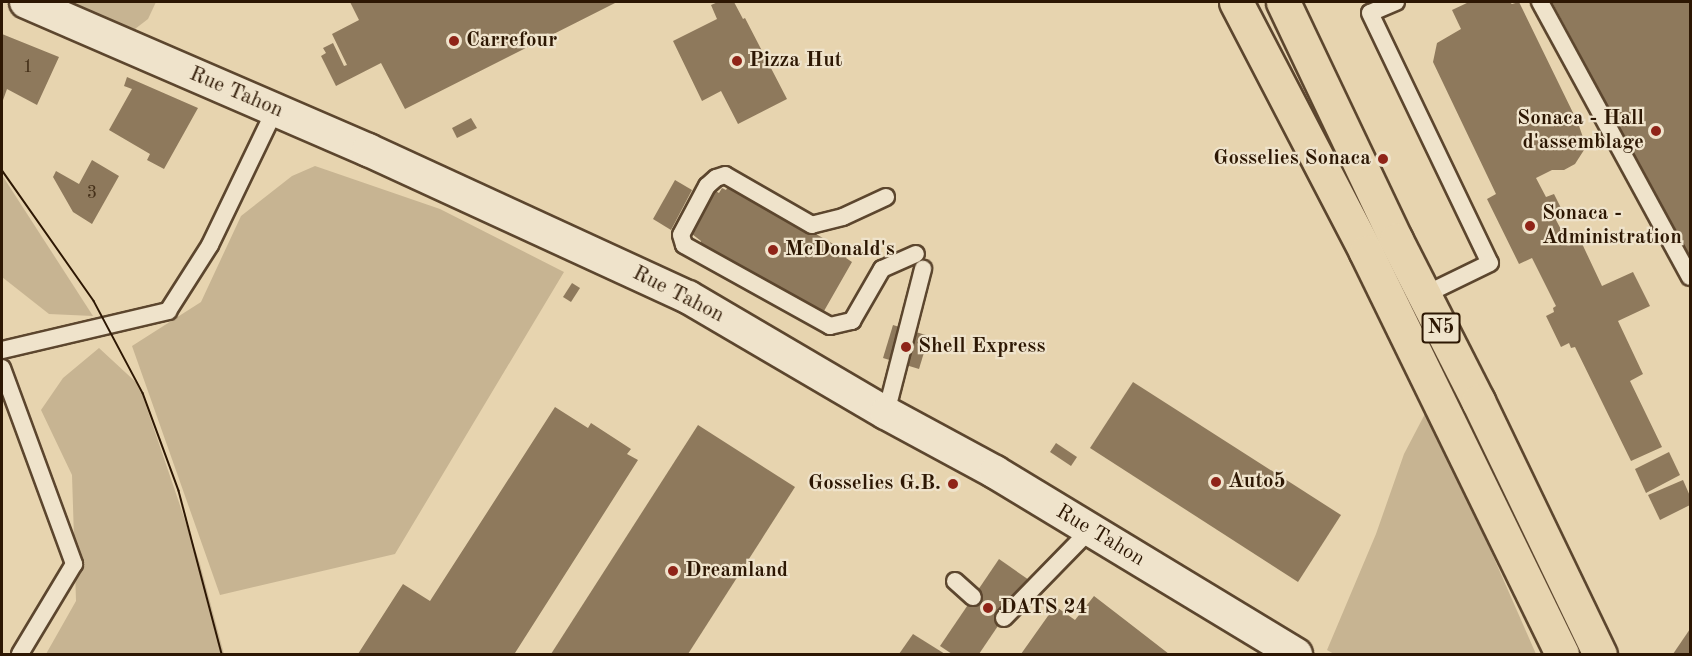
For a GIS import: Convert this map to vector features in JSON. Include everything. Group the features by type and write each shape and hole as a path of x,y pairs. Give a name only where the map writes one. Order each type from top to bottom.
{"main road":[{"name":"N5","path":"1236,2 1393,310 1562,654"},
{"name":"N5","path":"1283,2 1600,654"}],"street":[{"name":"Rue Tahon","path":"26,2 275,110 688,297 886,413 995,472 1296,654"}],"lane":[{"path":"1393,310 1490,263 1370,14 1396,2"},
{"path":"1540,2 1690,278"},
{"path":"2,350 168,311 210,245 275,110"},
{"path":"886,197 843,217 812,225 725,175 716,178 707,186 681,235 684,245 830,326 852,321 882,269 919,261 886,413"},
{"path":"2,368 74,564 20,654"},
{"path":"1004,618 1090,530"},
{"path":"955,581 973,597"}],"shaded area":[{"path":"62,2 156,2 148,19 135,29"},
{"path":"315,166 440,209 564,272 395,554 220,595 132,346 201,302 241,216 292,176"},
{"path":"2,175 93,316 49,314 2,277"},
{"path":"99,348 139,385 200,564 224,654 46,654 76,601 72,475 41,410 63,378"},
{"path":"1427,410 1536,654 1334,654 1327,650 1376,534 1404,454"}],"building":[{"name":"Carrefour","path":"350,2 617,2 405,109 381,63 336,86 321,56 326,53 323,48 333,43 344,66 347,65 332,34 359,20"},
{"name":"Pizza Hut","path":"718,2 734,2 743,19 745,18 787,99 738,124 721,91 702,101 673,41 717,19 711,5"},
{"name":"Sonaca - Administration","path":"1469,2 1509,2 1512,4 1519,2 1578,123 1585,143 1584,150 1575,164 1564,170 1552,170 1536,178 1546,197 1554,194 1565,216 1556,220 1565,237 1577,233 1602,286 1633,272 1650,306 1618,321 1643,374 1630,381 1662,447 1631,461 1575,347 1571,348 1569,343 1561,347 1546,316 1554,312 1553,308 1556,306 1532,258 1519,264 1487,199 1496,194 1433,62 1437,43 1461,29 1452,10"},
{"name":"Sonaca - Hall d'assemblage","path":"1552,2 1690,2 1690,260"},
{"path":"2,34 59,57 37,105 7,89 2,103"},
{"path":"127,77 198,108 164,169 147,160 150,154 109,130 132,89 124,86"},
{"path":"471,118 477,128 457,138 452,128"},
{"path":"92,160 119,176 92,224 73,212 53,177 56,171 79,184"},
{"path":"675,180 692,190 671,230 653,219"},
{"name":"McDonald's","path":"729,184 849,253 846,258 852,262 824,311 818,308 815,312 698,248 701,241 688,231 712,189 719,193 722,188 726,190"},
{"path":"572,283 580,288 571,302 563,297"},
{"name":"Shell Express","path":"893,325 929,336 919,369 883,358"},
{"name":"Auto5","path":"1133,382 1341,515 1298,582 1090,448"},
{"path":"555,407 588,428 591,423 631,449 627,454 638,460 515,653 518,654 358,654 403,584 430,601"},
{"name":"Dreamland","path":"698,425 795,487 688,654 551,654"},
{"path":"1056,443 1077,457 1071,466 1050,452"},
{"path":"1669,452 1680,475 1646,493 1635,469"},
{"path":"1683,480 1690,496 1690,505 1660,520 1648,495"},
{"name":"DATS 24","path":"999,559 1029,580 979,654 952,654 940,646"},
{"path":"1094,596 1169,654 1021,654 1055,606 1075,620"},
{"path":"1690,629 1690,654 1673,654"},
{"path":"913,634 945,654 899,654"}],"tram line":[{"path":"2,170 94,301 143,393 179,491 222,654"}],"place":[{"name":"Carrefour","path":"454,41"},
{"name":"Pizza Hut","path":"737,61"},
{"name":"Sonaca - Hall d'assemblage","path":"1656,131"},
{"name":"Gosselies Sonaca","path":"1383,159"},
{"name":"Sonaca - Administration","path":"1530,226"},
{"name":"McDonald's","path":"773,250"},
{"name":"Shell Express","path":"906,347"},
{"name":"Auto5","path":"1216,482"},
{"name":"Gosselies G.B.","path":"953,484"},
{"name":"Dreamland","path":"673,571"},
{"name":"DATS 24","path":"988,608"}]}
